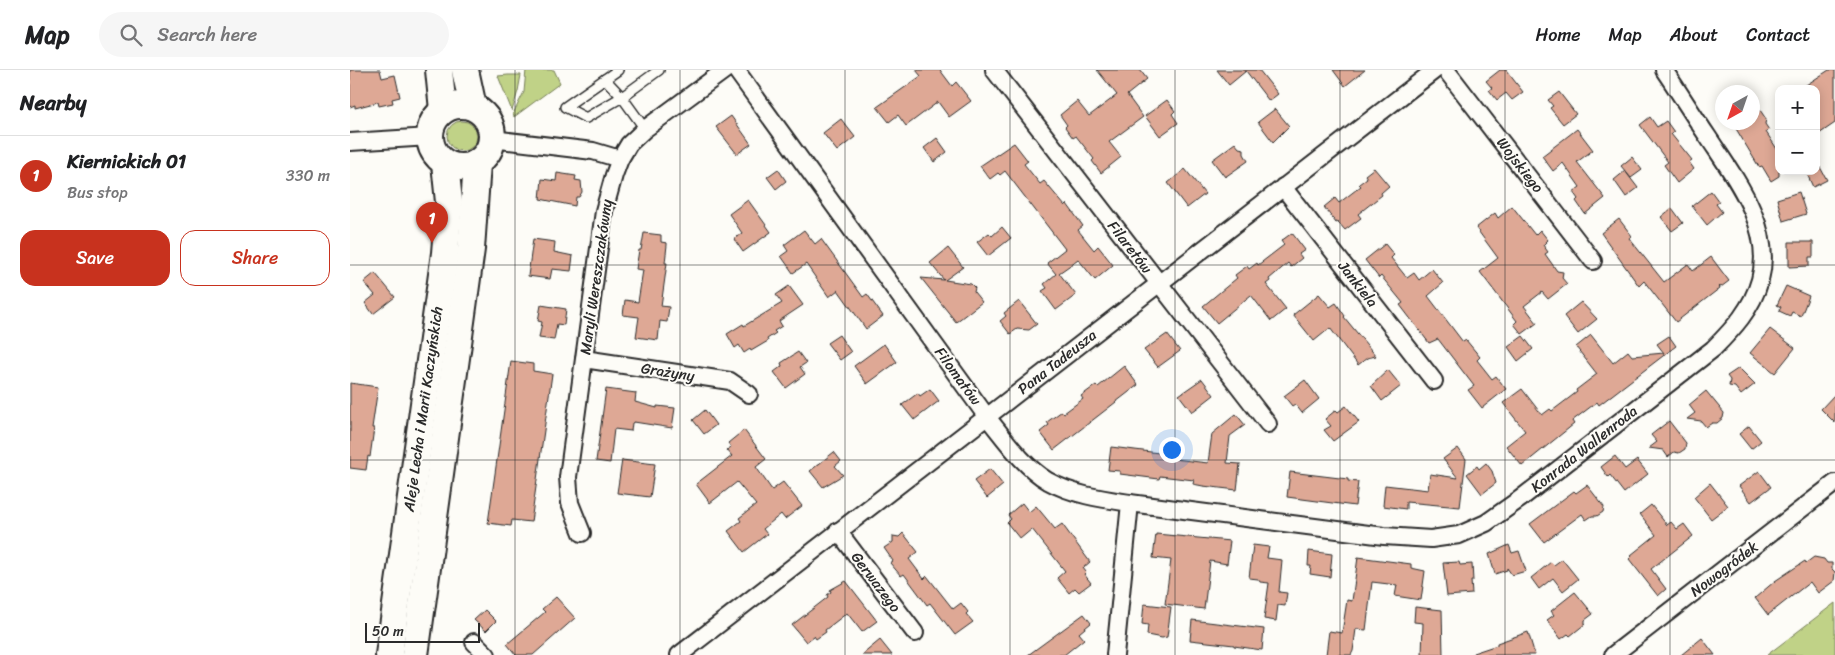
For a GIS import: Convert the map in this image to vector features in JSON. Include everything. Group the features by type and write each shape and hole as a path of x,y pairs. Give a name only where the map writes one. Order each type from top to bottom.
{"main road":[{"path":"439,70 443,110"},
{"path":"465,70 472,107"},
{"path":"457,105 472,107 480,111 490,124 492,139 486,155 471,165 458,167 445,162 434,152 430,137 432,125 443,110 457,105"},
{"name":"Aleje Lecha i Marii Kaczyńskich","path":"389,655 445,253 449,202 445,162"},
{"name":"Aleje Lecha i Marii Kaczyńskich","path":"414,655 471,249 477,162"}],"street":[{"name":"Filomatów","path":"736,70 987,416 1013,449 1029,466 1048,481 1076,492 1105,500 1130,503"},
{"name":"Filaretów","path":"994,70 1268,424"},
{"name":"Pana Tadeusza","path":"679,655 1436,70"},
{"name":"Wojskiego","path":"1446,70 1593,261"},
{"name":"Konrada Wallenroda","path":"1130,503 1384,536 1431,539 1459,535 1486,523 1520,499 1713,349 1730,333 1750,304 1760,279 1761,245 1751,206 1736,179 1664,70"},
{"name":"Maryli Wereszczakówny","path":"582,533 570,503 568,477 604,210 614,175 620,159 629,144 644,129 714,73"},
{"path":"350,142 430,137"},
{"path":"492,139 592,151 620,159"},
{"name":"Jankiela","path":"1283,187 1434,381"},
{"name":"Grażyny","path":"584,359 730,381 749,394"},
{"name":"Nowogródek","path":"1613,655 1835,483"},
{"path":"1115,655 1130,503"},
{"name":"Gerwazego","path":"838,531 914,632"},
{"path":"474,642 487,655"}],"lane":[{"path":"618,70 565,107 586,118 622,97 659,70"},
{"path":"605,79 622,97 644,129"}],"green space":[{"path":"526,70 554,70 560,83 514,117 513,114 524,92"},
{"path":"521,75 512,111 498,76"},
{"path":"462,121 473,125 477,136 473,147 462,151 451,147 447,136 451,125"},
{"path":"1835,603 1835,655 1767,655"}],"building":[{"path":"350,70 380,70 382,78 395,75 400,97 392,99 393,103 379,106 378,102 355,108 355,105 350,107"},
{"path":"916,70 940,70 952,86 956,82 971,101 949,117 938,102 906,126 898,115 889,122 877,107 921,76"},
{"path":"1097,70 1140,70 1147,79 1127,95 1143,117 1109,142 1121,157 1101,173 1092,161 1094,159 1076,136 1073,138 1065,127 1067,125 1060,115 1077,101 1089,116 1117,95"},
{"path":"1217,70 1259,70 1278,94 1269,101 1246,71 1229,85"},
{"path":"1333,70 1365,70 1345,86"},
{"path":"1500,70 1506,70 1523,92 1512,100 1506,93 1497,100 1489,90 1492,88 1486,81"},
{"path":"1829,70 1835,70 1835,123 1820,133 1820,85 1806,85"},
{"path":"1559,92 1576,114 1563,124 1550,108 1553,106 1548,100"},
{"path":"1167,100 1175,111 1172,114 1178,123 1160,136 1145,116"},
{"path":"1275,109 1289,126 1273,142 1258,122"},
{"path":"1760,110 1766,119 1765,124 1769,130 1766,132 1775,146 1775,175 1779,176 1771,181 1762,166 1759,167 1737,130 1760,130"},
{"path":"731,116 751,144 737,154 716,127"},
{"path":"1650,117 1657,127 1666,121 1674,132 1671,134 1692,160 1689,162 1694,169 1677,183 1664,165 1668,162 1640,125"},
{"path":"841,119 855,137 837,151 823,133"},
{"path":"1577,129 1593,150 1577,162 1605,198 1585,214 1576,201 1578,199 1573,192 1580,187 1563,163 1553,171 1542,156"},
{"path":"937,138 947,152 934,162 924,148"},
{"path":"1014,143 1028,161 1024,164 1040,184 1044,181 1065,206 1067,204 1083,226 1078,230 1094,250 1098,246 1113,265 1095,280 1078,259 1059,273 1076,295 1056,310 1042,291 1047,288 1044,284 1056,274 1047,263 1065,249 1005,171 1000,175 998,173 990,179 980,166"},
{"path":"1235,143 1239,148 1244,149 1244,154 1248,161 1225,177 1212,160"},
{"path":"1632,157 1642,170 1631,178 1621,166"},
{"path":"1820,167 1827,180 1813,187 1807,175 1820,175"},
{"path":"1374,168 1389,186 1381,193 1382,195 1358,214 1361,218 1345,230 1338,222 1336,223 1324,207 1335,198 1339,203 1361,186 1359,184 1367,178 1365,175"},
{"path":"778,169 786,181 776,189 767,177"},
{"path":"1185,169 1205,194 1187,208 1168,183"},
{"path":"1625,171 1638,188 1626,197 1614,180"},
{"path":"557,173 576,176 575,180 581,181 582,192 579,197 576,197 575,206 540,199 542,179 556,181"},
{"path":"1711,191 1719,202 1716,204 1722,212 1707,225 1692,206"},
{"path":"1799,192 1806,214 1783,221 1777,199"},
{"path":"748,200 771,232 743,252 734,239 742,233 729,214"},
{"path":"1512,206 1535,235 1540,230 1548,240 1543,245 1548,252 1545,254 1557,271 1563,272 1562,278 1567,284 1548,299 1542,292 1524,306 1537,323 1522,334 1514,324 1517,321 1480,272 1498,258 1476,228 1495,213 1498,218"},
{"path":"1672,208 1683,223 1672,231 1661,217"},
{"path":"1619,219 1632,236 1629,238 1664,282 1688,264 1693,271 1711,257 1729,281 1721,287 1718,286 1720,288 1676,322 1644,281 1639,286 1601,233"},
{"path":"1002,227 1011,238 988,256 977,242 989,233 992,236"},
{"path":"804,230 815,244 821,239 863,297 867,294 883,316 866,329 838,290 829,297 806,264 793,273 781,256 788,251 784,245"},
{"path":"644,233 661,235 661,242 667,243 665,263 667,263 661,306 669,307 667,322 660,321 658,340 636,337 639,317 623,315 625,300 638,302 643,270 636,269"},
{"path":"1292,233 1305,250 1299,254 1302,258 1291,267 1288,263 1269,279 1270,281 1266,284 1286,309 1271,321 1251,295 1217,323 1203,306 1237,278 1235,275 1247,266 1249,269 1257,263 1258,265 1284,245 1281,241"},
{"path":"533,239 555,242 554,252 573,256 571,271 552,269 550,279 528,276"},
{"path":"1789,242 1813,242 1813,257 1809,257 1809,266 1789,267"},
{"path":"1385,244 1394,255 1391,258 1407,278 1414,273 1419,280 1432,269 1443,283 1428,296 1463,342 1466,340 1480,357 1477,360 1492,379 1496,376 1506,389 1482,408 1468,390 1474,386 1438,339 1429,343 1400,305 1403,303 1365,260"},
{"path":"948,248 963,267 945,280 971,284 975,288 974,292 982,302 956,322 921,278 944,280 930,263"},
{"path":"375,273 395,297 373,314 365,303 375,295 364,282"},
{"path":"789,286 803,305 779,321 782,326 774,331 776,333 767,339 768,341 744,353 739,345 735,348 727,334 782,303 776,295"},
{"path":"1786,286 1809,296 1801,316 1792,312 1790,316 1779,311 1781,307 1777,305"},
{"path":"1319,294 1330,307 1336,303 1344,317 1376,356 1367,358 1358,365 1330,328 1314,341 1293,315"},
{"path":"1019,301 1037,324 1029,330 1017,329 1010,334 1000,321 1006,316 1004,313"},
{"path":"1581,302 1597,319 1578,334 1564,316"},
{"path":"541,305 566,309 564,325 557,324 554,340 539,338 542,322 538,321"},
{"path":"1770,329 1795,348 1775,373 1750,353"},
{"path":"1167,334 1180,351 1158,367 1144,350"},
{"path":"839,335 851,352 840,360 827,343"},
{"path":"1591,335 1613,363 1628,351 1632,356 1664,353 1657,344 1669,336 1676,346 1599,405 1597,402 1572,421 1574,424 1522,466 1506,446 1525,431 1503,403 1522,389 1542,415 1550,409 1552,411 1577,392 1576,390 1597,374 1576,347"},
{"path":"1523,336 1533,349 1518,361 1508,347"},
{"path":"884,344 897,362 867,384 854,366"},
{"path":"798,352 806,363 800,367 805,374 786,388 774,372 782,366 781,363"},
{"path":"511,361 533,364 533,371 552,374 531,522 512,520 511,526 488,523"},
{"path":"1124,366 1138,385 1054,450 1040,432 1049,425 1047,422 1062,411 1064,413 1083,399 1081,396 1096,385 1098,387"},
{"path":"1739,368 1755,384 1741,395 1735,387 1729,386 1730,380 1727,376"},
{"path":"1388,370 1401,386 1382,401 1371,386"},
{"path":"1202,379 1214,395 1192,412 1179,395"},
{"path":"1305,380 1319,399 1302,413 1295,404 1292,406 1284,396"},
{"path":"350,383 378,387 370,457 368,456 366,470 350,468"},
{"path":"606,389 636,393 635,402 657,408 657,406 675,408 672,428 634,422 632,423 631,431 614,429 610,463 596,461"},
{"path":"930,389 939,401 914,420 902,405 918,393 920,396"},
{"path":"1706,391 1724,413 1723,418 1717,423 1712,423 1706,427 1701,421 1687,419 1695,413 1689,405"},
{"path":"1835,394 1835,423 1821,409"},
{"path":"1346,406 1359,422 1333,441 1324,430 1331,426 1325,419 1336,410 1338,412"},
{"path":"705,410 716,425 704,434 693,420"},
{"path":"1236,414 1245,425 1230,436 1227,463 1240,464 1237,490 1193,484 1194,480 1160,476 1159,479 1120,474 1120,471 1108,470 1111,447 1175,455 1174,459 1208,463 1212,434"},
{"path":"1669,421 1686,443 1685,449 1679,453 1674,452 1668,457 1663,450 1649,448 1657,442 1651,435"},
{"path":"1749,426 1761,441 1751,449 1739,434"},
{"path":"744,430 766,459 756,467 772,490 783,482 802,506 785,519 781,514 763,529 767,534 744,552 728,531 741,521 739,518 756,505 737,482 710,503 696,484 732,456 727,450 731,447 728,443"},
{"path":"1458,448 1466,459 1460,507 1406,502 1406,509 1383,506 1385,485 1428,490 1430,474 1458,478 1443,459"},
{"path":"834,452 841,461 835,466 843,475 823,487 810,471"},
{"path":"1615,456 1625,469 1637,460 1648,474 1624,493 1601,467"},
{"path":"622,460 655,464 650,497 617,493"},
{"path":"1486,463 1492,471 1496,483 1482,494 1467,474 1477,466 1479,469"},
{"path":"990,469 1003,485 987,498 974,481"},
{"path":"1759,471 1771,487 1751,502 1739,486"},
{"path":"1290,472 1348,479 1348,481 1358,482 1355,506 1287,497"},
{"path":"1710,483 1728,506 1711,519 1694,497"},
{"path":"1587,485 1604,507 1603,512 1586,520 1582,514 1544,542 1530,524 1574,491 1576,493"},
{"path":"1022,503 1029,512 1036,506 1055,529 1062,524 1090,562 1083,568 1086,572 1084,574 1091,583 1079,592 1075,588 1069,593 1057,578 1065,571 1032,529 1020,539 1007,523 1011,519 1008,515"},
{"path":"1651,505 1667,525 1671,522 1677,529 1684,524 1693,536 1651,569 1666,589 1658,596 1629,559 1631,555 1656,535 1640,514"},
{"path":"903,533 918,552 909,559 924,579 927,576 953,609 961,603 968,612 966,614 973,622 955,635 930,603 927,605 904,574 901,576 890,563 893,561 884,548 893,542 893,536 899,537"},
{"path":"1156,534 1230,541 1227,564 1210,561 1204,609 1165,604 1171,560 1153,558"},
{"path":"1253,545 1269,547 1267,558 1282,560 1279,592 1287,593 1285,606 1278,605 1276,621 1264,619 1269,583 1249,578"},
{"path":"1509,545 1512,553 1519,551 1526,571 1512,575 1507,568 1507,570 1495,574 1489,554"},
{"path":"1309,551 1332,554 1330,577 1310,574 1311,566 1308,566"},
{"path":"1358,557 1411,564 1411,568 1425,571 1421,600 1395,596 1397,585 1372,582 1366,630 1356,629 1351,655 1326,655 1329,631 1342,633 1347,600 1352,601"},
{"path":"1814,557 1824,559 1827,563 1832,563 1832,569 1835,572 1834,581 1818,593 1810,582 1768,615 1755,598 1775,581"},
{"path":"1562,559 1578,579 1563,591 1553,578 1539,589 1531,578 1551,562 1554,565"},
{"path":"1459,562 1460,565 1472,564 1472,594 1447,596 1443,563"},
{"path":"846,581 877,621 862,632 847,613 825,630 826,632 816,639 814,636 806,642 792,625 828,597 827,595 831,592 830,590"},
{"path":"1575,592 1593,614 1585,620 1585,624 1570,636 1568,634 1561,639 1547,620 1554,615 1551,611"},
{"path":"556,597 575,618 533,655 516,655 507,644 545,612 542,609"},
{"path":"1144,604 1171,607 1167,637 1147,635 1148,625 1142,624"},
{"path":"1415,607 1442,610 1443,655 1422,655 1423,623 1414,622"},
{"path":"485,610 496,621 486,631 474,620"},
{"path":"1084,614 1091,623 1079,633 1084,639 1064,655 1028,655"},
{"path":"1192,620 1264,629 1262,650 1190,640"},
{"path":"1528,632 1535,655 1474,655 1473,653 1497,645 1497,643"},
{"path":"1702,638 1715,655 1681,655"},
{"path":"880,640 892,655 862,655"}],"place":[{"name":"Kiernickich 01","path":"432,243"}]}
